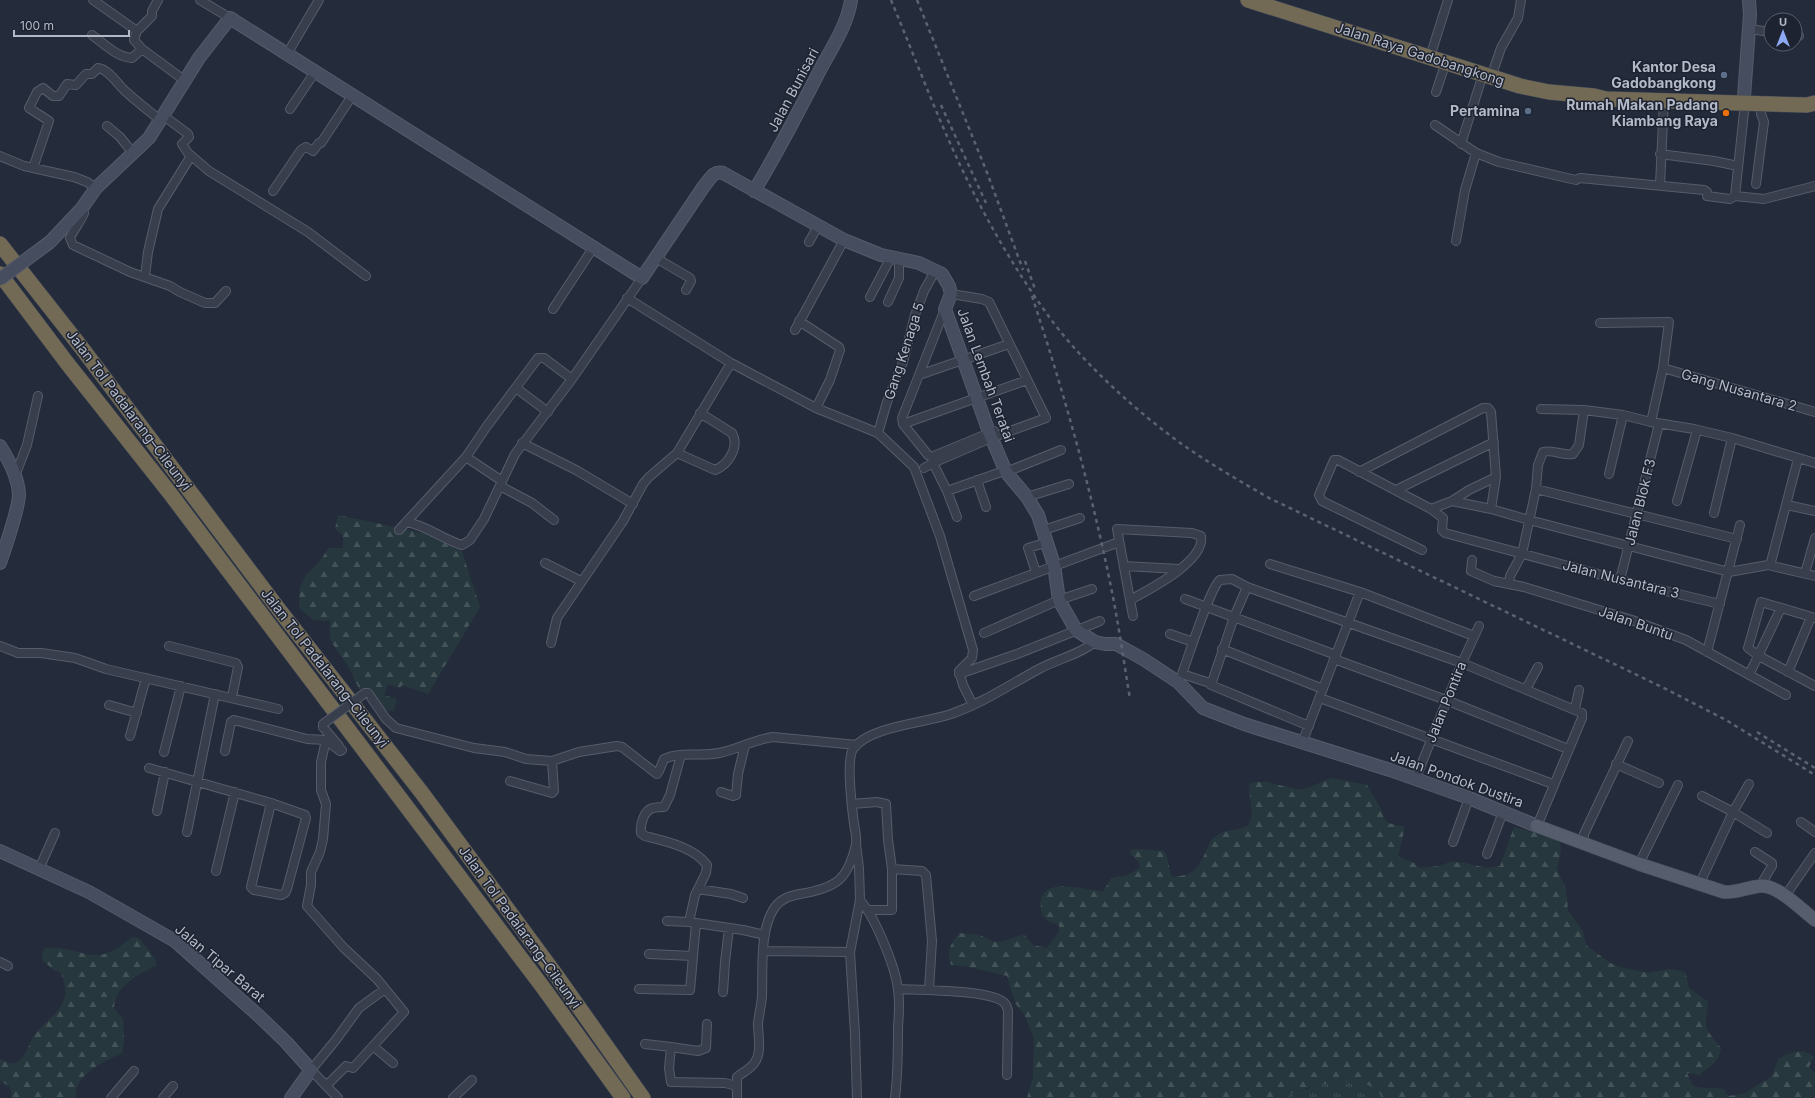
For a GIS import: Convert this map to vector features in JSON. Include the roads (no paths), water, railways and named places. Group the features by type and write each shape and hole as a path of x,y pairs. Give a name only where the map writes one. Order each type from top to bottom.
{"highway":[{"name":"Jalan Raya Gadobangkong","path":"1248,0 1487,76 1520,86 1549,92 1594,96 1606,99 1807,100 1815,103"},
{"name":"Jalan Raya Gadobangkong","path":"1594,96 1607,92 1745,100 1762,104 1807,105 1815,103"},
{"name":"Jalan Tol Padalarang–Cileunyi","path":"0,244 81,347 275,605 422,794 556,975 642,1098"},
{"name":"Jalan Tol Padalarang–Cileunyi","path":"0,274 67,363 168,492 542,986 623,1098"}],"main road":[{"name":"Jalan Pondok Dustira","path":"1537,826 1639,864 1724,892 1733,893 1760,886"},
{"path":"1760,886 1776,890 1815,920"}],"street":[{"path":"93,0 137,31"},
{"path":"158,0 152,11 152,16 137,31 134,40 142,50 184,80"},
{"path":"200,0 642,278 572,379 548,412 522,443 515,454 484,518 466,544 462,545 451,542 417,524 406,522"},
{"path":"287,54 319,0"},
{"name":"Jalan Bunisari","path":"754,192 783,142 832,48 851,0"},
{"path":"1430,57 1448,0"},
{"path":"1461,144 1487,76 1518,18 1521,0"},
{"path":"1735,196 1745,100 1749,0"},
{"path":"0,279 50,242 82,208 96,188 149,138 163,118 184,80 209,43 230,18"},
{"path":"1749,29 1763,31"},
{"path":"92,35 111,50 126,58 132,58 142,50"},
{"path":"1436,92 1446,62"},
{"path":"33,168 49,121 29,108 37,92 43,88 53,96 59,96 67,84 76,86 86,74 92,74 98,68 101,68 114,79 123,90 188,134 189,137 182,144 191,156 209,171 313,236 366,276"},
{"path":"290,109 315,72"},
{"path":"273,191 301,150 306,147 313,150 319,143 321,143 352,96"},
{"path":"1660,185 1660,154 1664,100"},
{"path":"1756,184 1764,122 1761,114 1762,104"},
{"path":"1435,125 1476,153 1499,162 1576,180 1580,178 1660,185 1704,190 1707,192 1707,196 1730,199 1735,196 1764,200 1815,186"},
{"path":"107,126 120,137 133,153"},
{"path":"1456,240 1465,190 1476,153"},
{"path":"1660,154 1714,160 1738,166"},
{"path":"0,156 24,166 74,177 87,182 96,188"},
{"path":"145,276 148,252 158,209 191,156"},
{"name":"Jalan Lembah Teratai","path":"642,278 704,186 714,174 718,172 723,173 754,192 844,240 871,252 919,263 945,278 951,294 945,309 965,360 990,435 1006,472 1028,497 1046,536 1054,565 1059,600 1076,630 1095,642"},
{"path":"82,208 84,212 82,218 76,224 70,238 73,245 130,272 145,276 210,304 215,303 226,291"},
{"path":"809,242 818,226"},
{"path":"794,330 844,240"},
{"path":"553,309 593,248"},
{"path":"656,258 690,278 691,281 686,290"},
{"path":"870,297 895,258"},
{"path":"888,302 899,278 895,258"},
{"name":"Gang Kenaga 5","path":"878,433 887,402 903,362 915,315 924,291 935,271"},
{"path":"945,309 902,418 903,424 931,457 990,435 1046,418 990,302 982,299 951,294"},
{"path":"627,298 731,363 816,408 878,433 914,467 940,536 973,650 972,658 959,671 963,685 973,705"},
{"path":"799,321 839,347 840,350 830,380 816,408"},
{"name":"Jalan Blok F3","path":"1600,323 1669,322 1655,423 1637,515 1620,580"},
{"path":"919,375 1009,344"},
{"path":"399,530 466,457 487,426 538,358 540,357 572,379"},
{"path":"551,643 557,618 581,581 624,521 649,477 677,453 731,363"},
{"name":"Gang Nusantara 2","path":"1663,368 1815,412"},
{"path":"903,424 1027,380"},
{"path":"516,388 548,412"},
{"path":"15,476 28,445 38,396"},
{"path":"1359,472 1483,408 1488,408 1491,412 1496,477 1491,509"},
{"path":"1541,409 1584,410 1697,430 1732,438 1815,463"},
{"path":"1509,584 1509,579 1522,554 1536,489 1538,465 1543,452 1548,451 1570,455 1576,451 1579,445 1584,410"},
{"path":"677,453 715,470 722,467 731,456 735,443 732,434 700,413"},
{"path":"1608,474 1623,416"},
{"path":"1677,501 1697,430"},
{"path":"924,468 990,435"},
{"path":"1714,513 1732,438"},
{"path":"1396,490 1494,442"},
{"path":"522,443 576,470 633,504"},
{"path":"0,446 8,459 15,476 19,495 7,544 0,562"},
{"path":"947,491 1001,472 1006,472 1061,450"},
{"path":"466,457 501,484 532,503 554,520"},
{"path":"1768,565 1771,562 1798,459"},
{"path":"1422,550 1322,501 1319,495 1334,460 1338,460 1431,509 1452,501 1496,477"},
{"path":"933,463 947,491 957,517"},
{"path":"977,480 986,507"},
{"path":"1028,497 1069,484"},
{"path":"1536,489 1737,539"},
{"path":"1452,501 1491,509 1729,572 1768,565 1815,576"},
{"path":"1787,505 1815,511"},
{"name":"Jalan Nusantara 3","path":"1431,509 1443,518 1442,530 1445,533 1620,580 1720,604"},
{"path":"1036,572 1028,548 1046,536 1080,518"},
{"path":"1707,652 1740,525"},
{"path":"1130,600 1189,561 1198,551 1201,541 1199,535 1159,530 1117,529 1120,542 1124,566 1130,600 1133,616"},
{"path":"1805,573 1815,538"},
{"path":"974,596 1054,565 1120,542"},
{"name":"Jalan Buntu","path":"1472,560 1471,571 1494,581 1524,587 1632,620 1686,640 1786,695"},
{"path":"545,562 581,581"},
{"path":"1270,564 1360,592 1474,636"},
{"path":"1124,566 1179,569"},
{"path":"1309,726 1216,688 1210,683 1182,674 1207,606 1216,584 1220,580 1232,579 1247,587 1462,663 1582,713 1537,826"},
{"path":"1210,683 1234,617 1247,587"},
{"path":"984,633 1059,600 1092,589"},
{"path":"1302,743 1360,592"},
{"path":"1185,599 1207,606 1568,749"},
{"path":"1788,672 1813,617 1761,603 1748,648 1759,656 1788,672 1815,686"},
{"path":"1749,676 1781,608"},
{"path":"960,674 1018,654 1100,621"},
{"name":"Jalan Pontira","path":"1415,780 1446,700 1479,626"},
{"path":"1170,634 1193,642"},
{"path":"857,1098 850,952 860,900 860,868 852,804 850,757 852,750 876,733 949,715 973,705 1038,669 1086,649 1095,642"},
{"name":"Jalan Pondok Dustira","path":"1095,642 1116,644 1143,659 1178,682 1203,708 1244,724 1390,770 1469,798 1537,826"},
{"path":"0,646 18,652 41,653 75,658 106,669 232,697 278,709"},
{"path":"169,646 236,663 238,667 232,697"},
{"path":"1222,650 1323,689"},
{"path":"1526,689 1538,667"},
{"path":"130,736 146,678"},
{"path":"164,752 181,686"},
{"path":"1575,709 1579,690"},
{"path":"225,751 231,722 234,720 307,739 326,740 342,751 323,727 324,724 365,693 368,693 386,719 396,728 474,748 505,752 526,759 552,761 579,752 617,746 627,749 656,774 659,771 664,759 681,755 718,753 746,745 750,742 773,737 857,745"},
{"path":"187,832 197,782 204,758 215,694"},
{"path":"1320,698 1553,784"},
{"path":"109,705 137,713"},
{"path":"326,740 321,762 320,790 326,804 323,839 311,872 311,885 307,906 343,947 368,970 404,1012 353,1068 346,1066 326,1086"},
{"path":"1584,843 1584,834 1628,741"},
{"path":"720,792 733,796 736,795 738,773 746,745"},
{"path":"639,989 690,990 693,956 692,923 698,889 707,868 704,861 687,849 643,835 641,830 645,814 653,808 664,807 668,799 681,755"},
{"path":"510,781 549,793 554,792 552,761"},
{"path":"1616,764 1659,783"},
{"path":"149,768 271,803 303,814 306,818 287,889 285,893 281,894 254,890 251,887 271,803"},
{"path":"157,811 165,772"},
{"path":"1700,883 1733,812 1749,784"},
{"path":"1639,864 1678,785"},
{"path":"216,872 234,792"},
{"path":"1702,796 1733,812 1767,833"},
{"path":"1453,842 1469,798"},
{"path":"852,804 877,802 886,804 888,840 892,868 893,908 892,910 868,910"},
{"path":"1487,854 1504,812"},
{"path":"1801,822 1815,832"},
{"path":"39,869 55,833"},
{"path":"736,1098 738,1077 755,1063 758,1054 758,1022 762,997 765,935 769,916 780,901 793,895 823,890 843,878 856,842"},
{"name":"Jalan Tipar Barat","path":"0,851 89,892 175,941 259,1016 311,1070"},
{"path":"1755,852 1772,863 1772,866 1760,886"},
{"path":"1785,896 1815,853"},
{"path":"892,868 922,871 926,875 932,941 929,990"},
{"path":"698,889 731,894 743,898"},
{"path":"860,900 876,923 889,958 898,989 898,1074 895,1098"},
{"path":"667,921 729,928 765,935"},
{"path":"723,992 729,928"},
{"path":"764,951 850,952"},
{"path":"649,954 693,956"},
{"path":"0,962 8,966"},
{"path":"291,1098 359,1008 385,989"},
{"path":"898,989 985,995 1006,1004 1008,1011 1007,1075"},
{"path":"645,1044 698,1051 706,1048 707,1024"},
{"path":"373,1046 393,1063"},
{"path":"671,1047 669,1068 670,1080 672,1083 718,1083 737,1086"},
{"path":"311,1070 338,1098"},
{"path":"111,1098 134,1071"},
{"path":"453,1098 472,1080"},
{"path":"163,1098 173,1086"}],"railway":[{"path":"891,0 951,146 990,224 1012,261 1035,297 1059,330 1101,376 1148,418 1176,440 1228,474 1269,498 1662,687 1726,720 1815,775"},
{"path":"917,0 988,175 1023,270"},
{"path":"941,105 986,203"},
{"path":"1025,261 1035,289"},
{"path":"1032,296 1066,406 1096,517 1115,605 1130,699"},
{"path":"1757,732 1815,768"}],"place":[{"name":"Kantor Desa Gadobangkong","path":"1724,75"},
{"name":"Pertamina","path":"1528,111"},
{"name":"Rumah Makan Padang Kiambang Raya","path":"1726,113"}]}
